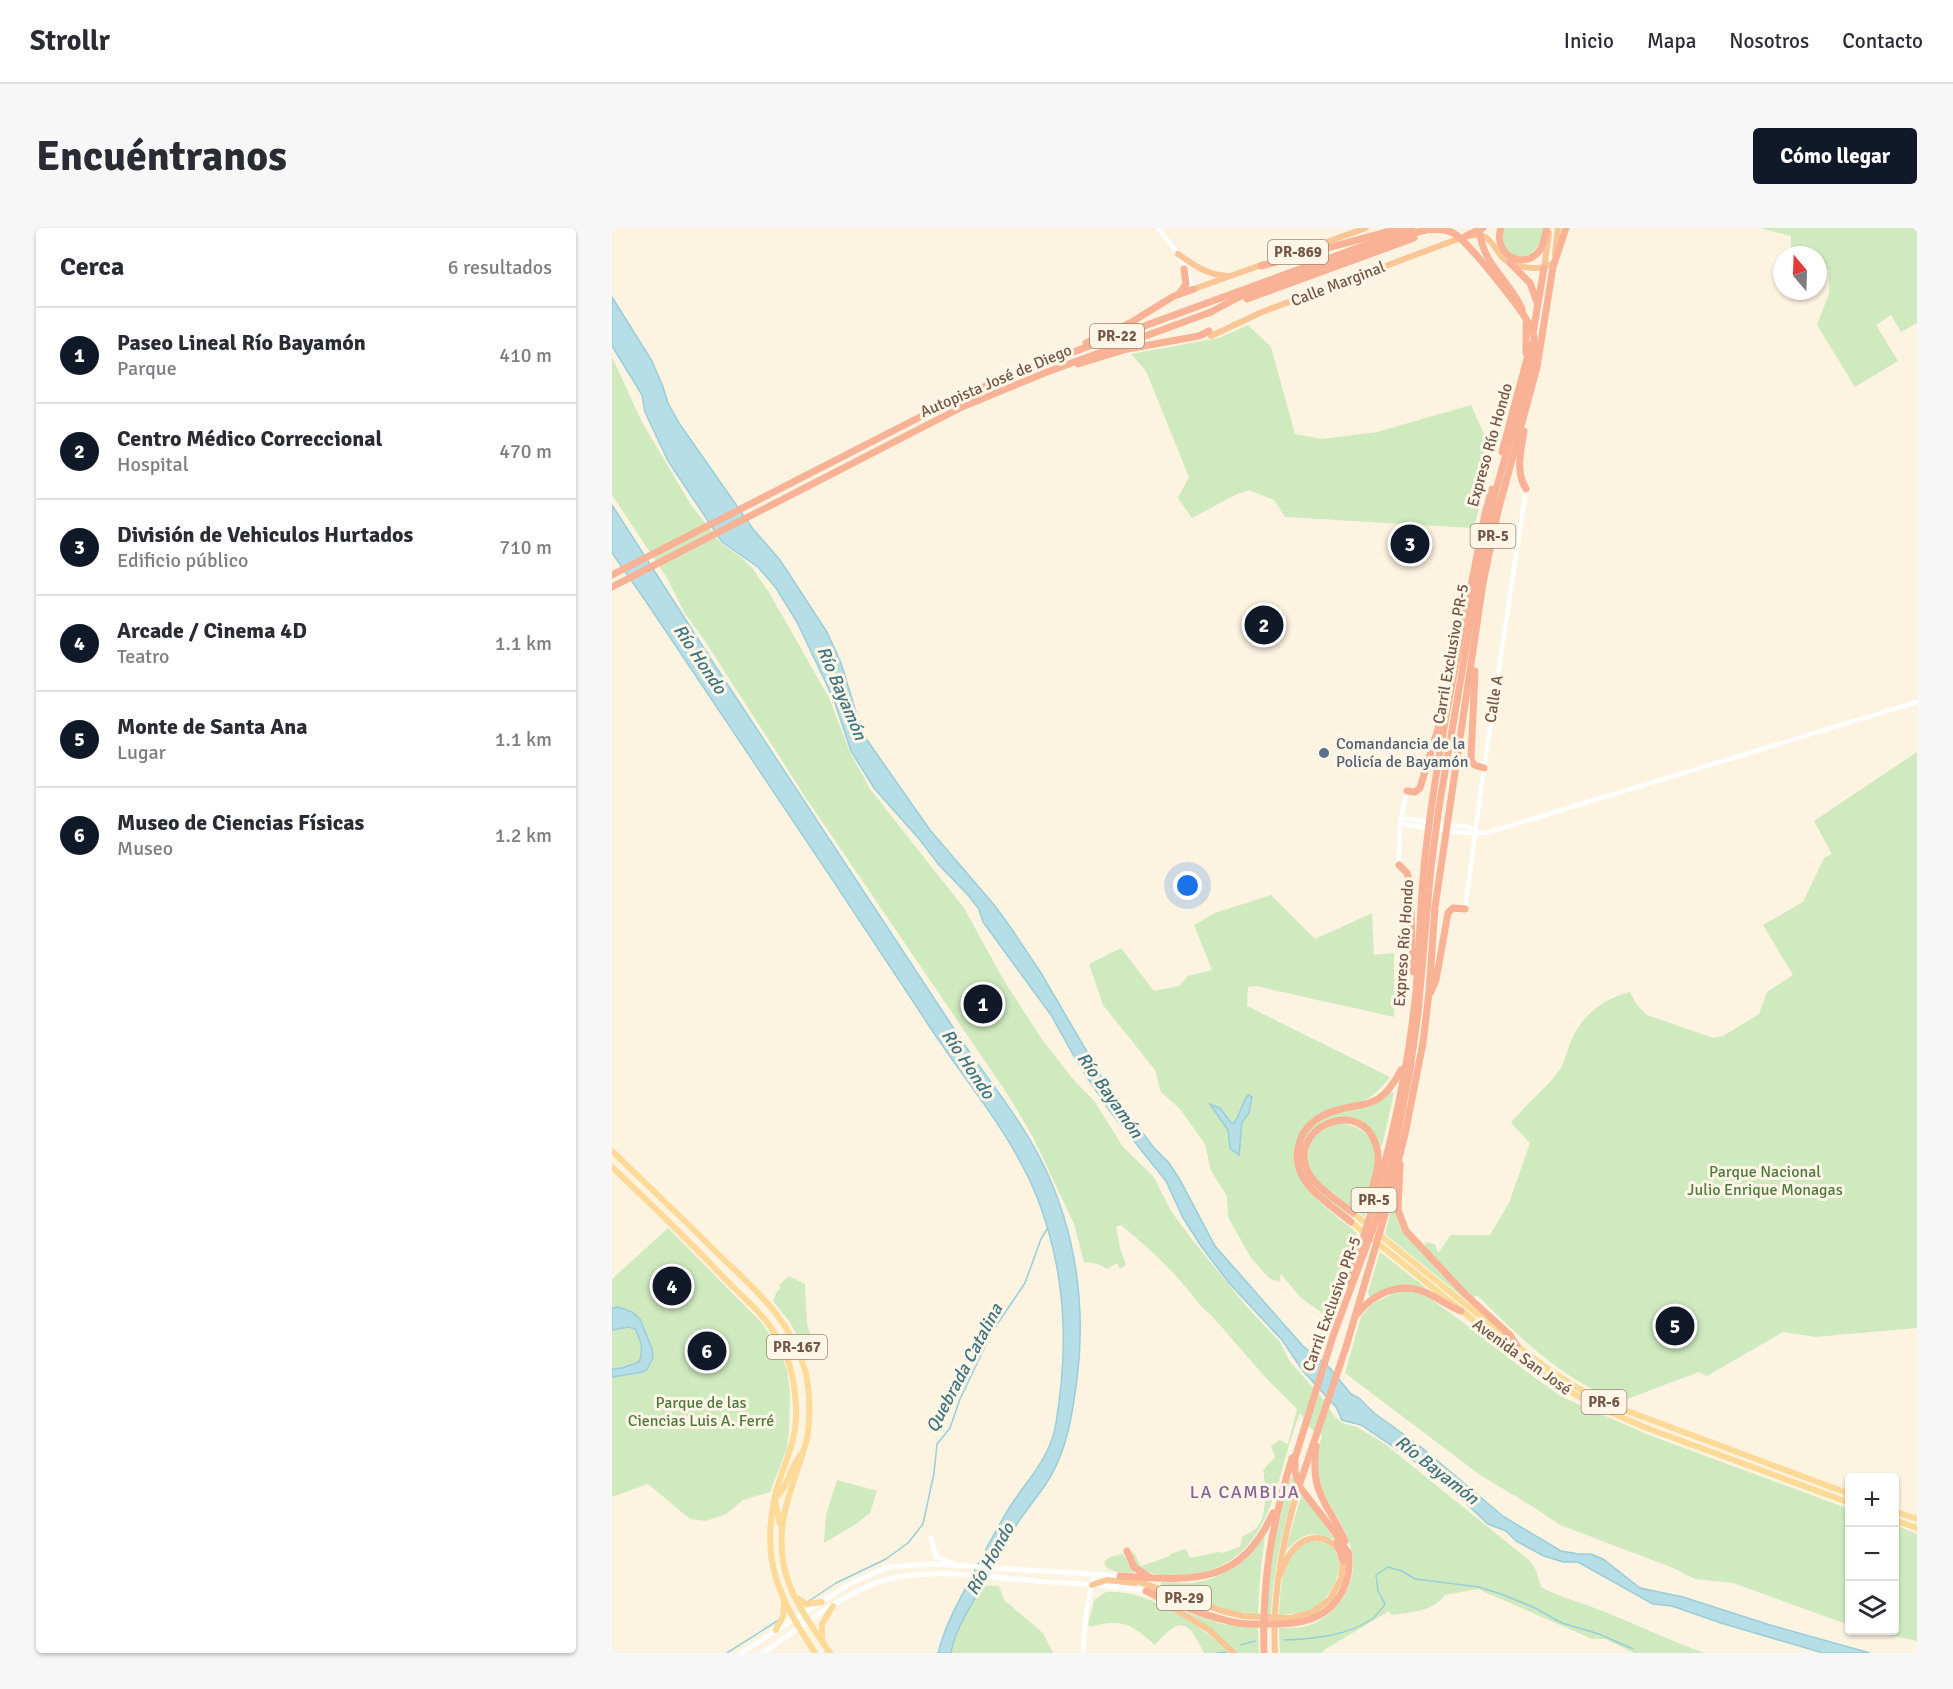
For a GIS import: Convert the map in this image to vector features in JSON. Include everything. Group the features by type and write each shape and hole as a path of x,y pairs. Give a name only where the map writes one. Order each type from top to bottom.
{"highway":[{"name":"PR-869","path":"1231,276 1366,228"},
{"path":"1261,266 1401,228"},
{"name":"Autopista José de Diego","path":"612,575 959,397 1043,363 1412,228"},
{"name":"Autopista José de Diego","path":"612,587 941,417 1047,372 1443,228"},
{"path":"1466,236 1481,228 1481,242 1492,266 1522,308 1527,331 1526,364"},
{"path":"1501,228 1499,239 1502,249 1510,257 1523,260 1533,257 1539,250 1548,228"},
{"name":"Expreso Río Hondo","path":"1264,1653 1263,1600 1266,1569 1278,1506 1366,1232 1392,1132 1416,991 1420,908 1426,850 1435,806 1450,699 1485,514 1526,364 1538,306 1548,228"},
{"name":"Expreso Río Hondo","path":"1275,1653 1278,1579 1283,1544 1299,1486 1346,1347 1386,1211 1400,1156 1423,1042 1435,907 1484,583 1498,511 1533,388 1546,317 1558,228"},
{"path":"1510,263 1544,268 1554,265 1566,228"},
{"name":"Carril Exclusivo PR-5","path":"1239,297 1429,229 1447,231 1462,240 1527,320 1534,337 1533,358 1496,490 1483,549 1435,806 1418,1013 1392,1163 1369,1241 1332,1335"},
{"path":"1466,236 1481,235 1487,238 1530,283 1538,306"},
{"name":"Calle Marginal","path":"1210,333 1466,236"},
{"path":"1178,254 1194,266 1212,274 1231,276"},
{"path":"1179,294 1186,284 1184,269"},
{"path":"1043,363 1130,323 1179,294 1231,276"},
{"path":"1205,305 1239,297"},
{"path":"1209,313 1239,297"},
{"path":"1047,372 1128,349 1210,333"},
{"path":"1526,489 1518,468 1533,388"},
{"path":"1473,660 1475,676 1471,759 1474,765 1484,768"},
{"path":"1407,791 1415,792 1420,788 1445,707 1450,699"},
{"path":"1399,865 1407,873 1410,883 1412,964 1416,991"},
{"path":"1428,1000 1436,980 1448,913 1453,908 1465,909"},
{"path":"1351,1222 1314,1193 1304,1181 1298,1162 1300,1141 1306,1130 1322,1116 1369,1104 1381,1097 1395,1081 1405,1062"},
{"path":"1353,1213 1316,1183 1306,1163 1306,1148 1311,1138 1319,1128 1333,1121 1350,1121 1362,1126 1372,1136 1377,1149 1378,1160 1370,1196 1366,1232"},
{"path":"1400,1156 1398,1210 1406,1232 1465,1294 1510,1335 1516,1346"},
{"path":"1355,1317 1363,1306 1376,1296 1405,1287 1422,1291 1461,1311"},
{"path":"1303,1423 1294,1472 1299,1486 1329,1526 1346,1558"},
{"path":"1318,1432 1314,1467 1317,1486 1343,1537 1346,1558"},
{"path":"1120,1576 1193,1579 1215,1573 1234,1564 1262,1536 1278,1506"},
{"path":"1278,1579 1292,1552 1301,1543 1311,1538 1323,1539 1332,1543 1346,1558"},
{"path":"1127,1551 1134,1566 1151,1578"},
{"name":"PR-29","path":"1146,1591 1210,1615 1248,1620 1291,1621 1318,1617 1334,1604 1346,1584 1349,1570 1346,1558"},
{"name":"PR-29","path":"1120,1576 1143,1582 1248,1620"},
{"path":"1092,1585 1102,1580 1121,1581 1167,1592"},
{"path":"1146,1591 1209,1630 1234,1653"}],"main road":[{"name":"PR-167","path":"612,1151 772,1306 795,1342 806,1371 809,1409 807,1440 787,1499 782,1530 783,1560 793,1593 830,1653"},
{"name":"PR-167","path":"612,1167 762,1316 783,1347 792,1374 794,1437 774,1499 770,1526 771,1562 783,1600 815,1653"},
{"name":"Avenida San José","path":"1353,1213 1516,1346 1562,1379 1605,1402 1845,1492"},
{"name":"Avenida San José","path":"1351,1222 1534,1370 1588,1403 1644,1427 1845,1501"},
{"path":"782,1530 774,1499 780,1494 794,1463 804,1449"},
{"path":"1899,1513 1917,1519"},
{"path":"1899,1522 1917,1528"},
{"path":"931,1538 936,1557 962,1567"},
{"name":"PR-29","path":"741,1653 851,1583 888,1567 918,1564 1120,1576"},
{"name":"PR-29","path":"763,1653 860,1590 891,1579 927,1574 1092,1585 1146,1591"},
{"path":"793,1593 806,1604 822,1602"},
{"path":"776,1630 783,1616 783,1600"},
{"path":"823,1643 821,1629 833,1606"}],"street":[{"path":"1158,228 1178,254 1194,289"},
{"name":"Calle A","path":"1465,909 1526,489"},
{"path":"1400,821 1467,833 1486,832 1917,702"},
{"path":"1399,865 1400,821 1407,791"},
{"path":"1083,1653 1083,1635 1094,1575"}],"green space":[{"path":"1505,228 1545,228 1532,253 1524,257 1516,256 1504,246 1502,237"},
{"path":"1760,228 1917,228 1917,323 1901,332 1891,315 1876,325 1898,361 1855,387 1817,325 1829,294 1827,246 1791,246 1791,236"},
{"path":"1248,325 1271,347 1295,434 1322,439 1377,432 1471,405 1492,452 1476,520 1471,528 1285,517 1274,500 1249,490 1192,518 1178,498 1189,477 1146,371 1131,354 1219,338"},
{"path":"612,357 642,422 691,505 721,543 752,568 770,594 829,698 850,752 870,789 964,908 1003,979 1043,1041 1095,1102 1123,1147 1154,1177 1171,1211 1191,1238 1246,1306 1280,1342 1290,1362 1321,1396 1334,1416 1342,1423 1357,1427 1385,1444 1529,1560 1536,1570 1541,1587 1704,1653 1634,1653 1605,1639 1592,1639 1478,1589 1445,1595 1434,1605 1414,1612 1391,1615 1389,1611 1322,1653 1280,1653 1279,1628 1307,1626 1328,1615 1343,1598 1348,1588 1353,1565 1347,1537 1326,1499 1317,1472 1317,1456 1322,1436 1309,1427 1300,1413 1269,1510 1257,1532 1242,1551 1222,1565 1190,1575 1171,1576 1152,1573 1137,1566 1132,1558 1133,1551 1141,1566 1186,1549 1190,1558 1222,1553 1240,1547 1242,1537 1256,1528 1261,1521 1265,1491 1263,1470 1275,1457 1271,1446 1280,1440 1288,1444 1297,1409 1266,1378 1169,1268 1121,1225 1116,1227 1126,1265 1120,1269 1117,1263 1107,1269 1098,1264 1084,1262 1074,1224 1033,1137 1010,1098 806,798 684,612 667,578 612,495"},
{"name":"Parque Nacional Julio Enrique Monagas","path":"1917,752 1917,1328 1815,1337 1783,1332 1707,1376 1699,1372 1619,1402 1598,1392 1560,1369 1510,1327 1477,1295 1474,1298 1424,1247 1426,1242 1435,1244 1438,1253 1451,1235 1490,1235 1509,1203 1530,1143 1511,1123 1558,1072 1575,1032 1595,1009 1611,999 1630,992 1637,1005 1647,1015 1713,1038 1723,1036 1759,1014 1767,992 1793,975 1763,925 1803,902 1824,858 1832,854 1814,821"},
{"path":"1271,895 1315,939 1372,913 1374,955 1394,953 1394,1017 1256,986 1248,987 1247,1006 1390,1077 1380,1089 1365,1100 1328,1112 1307,1129 1296,1146 1294,1162 1299,1177 1324,1206 1357,1233 1334,1308 1322,1313 1300,1297 1281,1274 1279,1282 1269,1278 1251,1258 1228,1217 1227,1196 1211,1171 1205,1144 1180,1109 1161,1092 1155,1070 1103,1005 1089,964 1121,948 1154,991 1179,986 1188,976 1212,970 1194,925 1215,913","holes":["1243,1102 1249,1113 1242,1122 1239,1154 1230,1148 1228,1130 1211,1105 1220,1108 1231,1124 1241,1114"]},
{"path":"1390,1092 1394,1093 1382,1146 1380,1147 1371,1130 1343,1117 1327,1121 1315,1129 1303,1151 1315,1185 1348,1213 1349,1217 1318,1193 1304,1177 1300,1153 1304,1137 1320,1119"},
{"path":"1336,1123 1359,1129 1370,1138 1373,1144 1376,1164 1365,1217 1317,1180 1308,1165 1309,1147 1315,1136"},
{"path":"1394,1197 1398,1217 1475,1307 1385,1234"},
{"name":"Parque de las Ciencias Luis A. Ferré","path":"668,1228 762,1323 779,1349 787,1370 790,1392 787,1448 770,1492 743,1500 726,1514 706,1521 690,1519 648,1484 612,1497 612,1279"},
{"path":"1380,1252 1426,1289 1398,1286 1369,1296 1368,1292"},
{"path":"789,1276 805,1284 807,1324 810,1334 799,1339 789,1321 773,1301 777,1291 781,1288 779,1285"},
{"path":"1400,1290 1416,1292 1428,1297 1562,1397 1649,1435 1845,1508 1845,1624 1733,1583 1695,1579 1671,1567 1560,1525 1480,1475 1345,1373 1361,1316 1372,1304"},
{"path":"1290,1478 1293,1478 1296,1485 1279,1549 1271,1615 1266,1614 1270,1556"},
{"path":"837,1480 877,1491 870,1513 824,1543 826,1515"},
{"path":"1302,1493 1335,1540 1319,1535 1308,1535 1285,1551"},
{"path":"1899,1527 1917,1534 1917,1641 1889,1635 1899,1635"},
{"path":"1265,1536 1258,1614 1208,1605 1161,1586 1161,1582 1190,1583 1213,1578 1242,1561"},
{"path":"1311,1541 1326,1543 1335,1550 1339,1559 1339,1571 1335,1583 1318,1605 1304,1612 1279,1615 1284,1572 1293,1554"},
{"path":"1122,1554 1134,1573 1116,1572 1106,1566 1104,1562 1110,1557"},
{"path":"982,1585 999,1586 1004,1600 1043,1633 1053,1653 951,1653 958,1628"},
{"path":"1106,1592 1139,1596 1173,1611 1204,1631 1230,1653 1204,1653 1193,1633 1183,1625 1171,1629 1155,1645 1140,1632 1126,1625 1110,1623 1090,1627 1088,1625 1094,1600"},
{"path":"1178,1609 1222,1624 1258,1628 1259,1653 1236,1653"}],"water":[{"name":"Río Bayamón","path":"612,297 652,361 668,403 679,423 753,529 780,560 827,632 841,663 862,732 867,740 930,830 1011,928 1041,973 1104,1081 1180,1180 1215,1246 1302,1345 1329,1367 1351,1394 1421,1447 1504,1517 1561,1551 1591,1554 1603,1559 1640,1588 1683,1597 1770,1625 1870,1653 1823,1653 1672,1606 1653,1604 1578,1562 1563,1562 1544,1556 1516,1541 1506,1531 1488,1524 1449,1487 1361,1425 1342,1420 1336,1407 1303,1371 1282,1340 1229,1283 1201,1246 1183,1218 1166,1181 1109,1110 1079,1065 1051,1015 983,922 979,909 874,788 851,751 834,700 797,622 776,588 758,567 722,542 668,461 645,412 642,395 612,346"},
{"name":"Río Hondo","path":"612,505 970,1053 1004,1099 1048,1174 1068,1231 1078,1290 1080,1350 1068,1434 1053,1472 1020,1519 962,1621 951,1653 938,1653 953,1613 997,1529 1045,1455 1056,1423 1063,1365 1062,1308 1054,1253 1047,1225 1026,1173 985,1105 612,553"},
{"path":"1248,1095 1252,1097 1249,1113 1242,1122 1239,1155 1230,1148 1228,1130 1210,1104 1220,1108 1231,1123 1234,1123"},
{"path":"618,1307 632,1312 640,1319 652,1349 653,1358 643,1372 612,1377 612,1369 639,1362 642,1349 635,1329 629,1327 612,1330 612,1308"}],"waterway":[{"name":"Quebrada Catalina","path":"809,1601 836,1583 886,1559 908,1543 923,1524 934,1473 937,1444 950,1428 960,1399 992,1332 1025,1283 1047,1229"},
{"path":"1284,1640 1341,1633 1372,1619 1385,1604 1378,1591 1376,1575 1388,1567 1402,1571 1415,1579 1479,1587 1501,1594 1533,1607 1562,1623 1599,1634 1633,1649"},
{"path":"727,1653 777,1621"},
{"path":"1241,1645 1255,1641"},
{"path":"1216,1653 1226,1652"}],"place":[{"name":"División de Vehiculos Hurtados","path":"1410,544"},
{"name":"Centro Médico Correccional","path":"1264,625"},
{"name":"Comandancia de la Policía de Bayamón","path":"1324,753"},
{"name":"Paseo Lineal Río Bayamón","path":"983,1004"},
{"name":"Arcade / Cinema 4D","path":"672,1286"},
{"name":"Monte de Santa Ana","path":"1675,1326"},
{"name":"Museo de Ciencias Físicas","path":"707,1351"}],"district":[{"name":"LA CAMBIJA","path":"1245,1492"}]}
